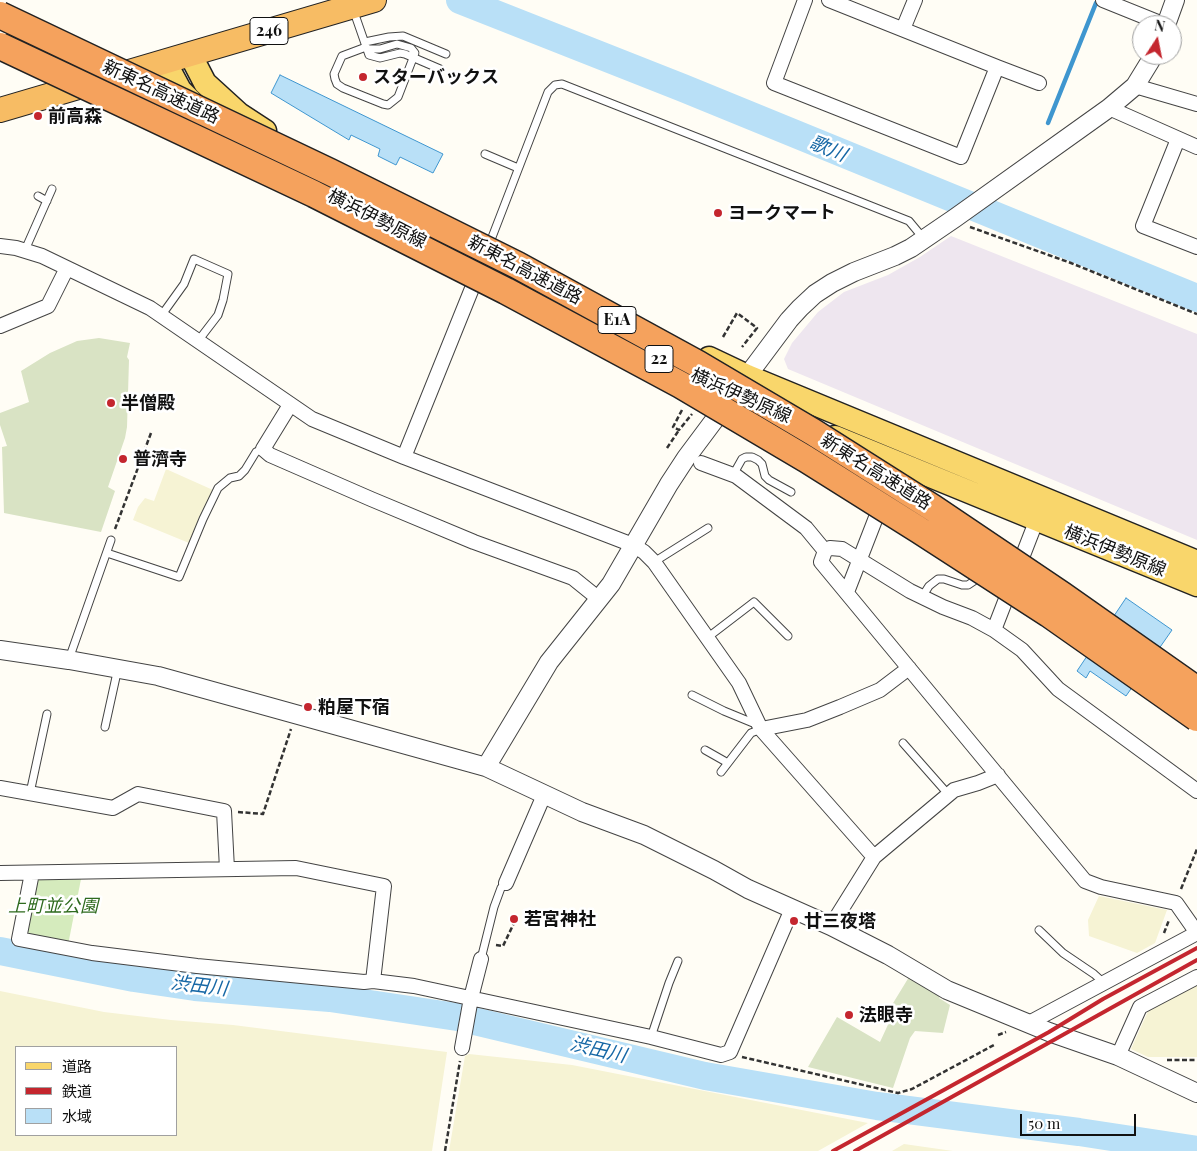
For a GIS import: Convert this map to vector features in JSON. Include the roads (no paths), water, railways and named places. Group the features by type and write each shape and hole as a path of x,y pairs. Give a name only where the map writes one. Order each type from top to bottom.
{"highway":[{"name":"246","path":"0,110 363,3"},
{"name":"新東名高速道路","path":"0,15 330,172 508,260 698,364 813,432 933,508 1062,595 1197,690"},
{"name":"新東名高速道路","path":"0,46 314,194 506,291 681,384 920,530 1048,614 1197,718"}],"main road":[{"name":"横浜伊勢原線","path":"190,54 205,83 239,114 321,169 483,261 732,395 1197,585"},
{"name":"横浜伊勢原線","path":"165,62 180,90 195,105 224,129 313,187 747,376 1197,562"}],"street":[{"path":"806,0 774,83 961,158 997,67"},
{"path":"829,0 1039,83"},
{"path":"904,29 914,0"},
{"path":"1103,0 1140,15"},
{"path":"1169,15 1175,0"},
{"path":"486,767 549,662 622,567 669,484 732,395 789,320 815,294 854,272 895,256 954,219 1109,108 1135,86 1148,65"},
{"path":"1135,86 1197,104"},
{"path":"1109,108 1197,147"},
{"path":"1178,140 1143,226 1197,247"},
{"path":"0,246 25,250 68,268 150,308 312,419 404,457 633,545 644,552 654,562 739,683 760,727 874,857"},
{"path":"404,457 483,261"},
{"path":"0,326 48,306 68,268"},
{"path":"290,405 263,449 270,455 370,499 492,549 573,578 599,599"},
{"path":"847,592 898,462"},
{"path":"701,464 733,474 745,482 806,528 825,550"},
{"path":"994,630 1037,519"},
{"path":"825,550 836,547 922,597 994,630 1022,650 1058,689 1197,791"},
{"path":"825,550 821,562 1085,881 1101,887 1176,903 1197,933 1029,1024"},
{"path":"0,650 158,676 486,767 582,812 644,835 748,889 831,926 888,955 947,990 1029,1024 1118,1056 1197,1093"},
{"path":"760,727 807,720 840,707 880,690 909,668"},
{"path":"831,926 874,857 954,790 998,775"},
{"path":"0,788 113,808 138,794 224,811 227,869"},
{"path":"506,882 544,795"},
{"path":"0,872 296,868 384,886 373,981"},
{"path":"32,873 19,939 102,954 364,982 373,981 423,988 470,1001 651,1037 721,1055 730,1052 792,909"},
{"path":"462,1048 470,1001 481,959"},
{"path":"1118,1056 1140,1007 1197,977"}],"lane":[{"path":"363,3 366,46 369,55 376,58 400,53 440,69"},
{"path":"414,58 398,97 388,105 343,88 334,79 334,74 342,56 389,37 403,36 446,54"},
{"path":"483,261 548,92 555,85 562,84 909,221 924,239"},
{"path":"485,154 518,168"},
{"path":"25,250 52,190"},
{"path":"38,196 48,201"},
{"path":"161,316 184,284 194,259 228,274 218,315 198,342"},
{"path":"107,553 179,577 218,488 230,478 239,476 256,452 263,449"},
{"path":"733,474 742,459 752,457 762,464 765,476 769,480 791,492"},
{"path":"654,562 708,528"},
{"path":"69,660 111,540"},
{"path":"922,597 929,586 938,579 962,585 968,585 974,581"},
{"path":"707,638 754,602 788,636"},
{"path":"105,727 118,668"},
{"path":"692,695 760,727"},
{"path":"30,793 47,714"},
{"path":"721,772 751,733 760,727"},
{"path":"903,743 948,794"},
{"path":"704,750 728,763"},
{"path":"481,959 494,907 501,888 506,882"},
{"path":"1039,930 1063,953 1104,983"},
{"path":"651,1037 678,961"}],"water":[{"path":"280,75 443,154 433,173 400,157 396,165 378,156 380,149 351,135 349,140 271,93"},
{"path":"1126,598 1172,630 1126,696 1090,671 1086,678 1077,671"}],"waterway":[{"name":"歌川","path":"460,0 683,88 1197,298"},
{"path":"1048,123 1096,3"},
{"name":"渋田川","path":"0,951 134,978 195,987 330,998 457,1017 705,1076 877,1106 1079,1132 1197,1150"}],"railway":[{"path":"833,1151 1197,948"},
{"path":"855,1151 1197,960"}],"place":[{"name":"スターバックス","path":"363,77"},
{"name":"前高森","path":"38,116"},
{"name":"ヨークマート","path":"718,213"},
{"name":"半僧殿","path":"111,403"},
{"name":"普濟寺","path":"123,459"},
{"name":"粕屋下宿","path":"308,707"},
{"name":"若宮神社","path":"514,919"},
{"name":"廿三夜塔","path":"794,921"},
{"name":"法眼寺","path":"849,1015"}],"park label":[{"name":"上町並公園","path":"53,906"}]}
